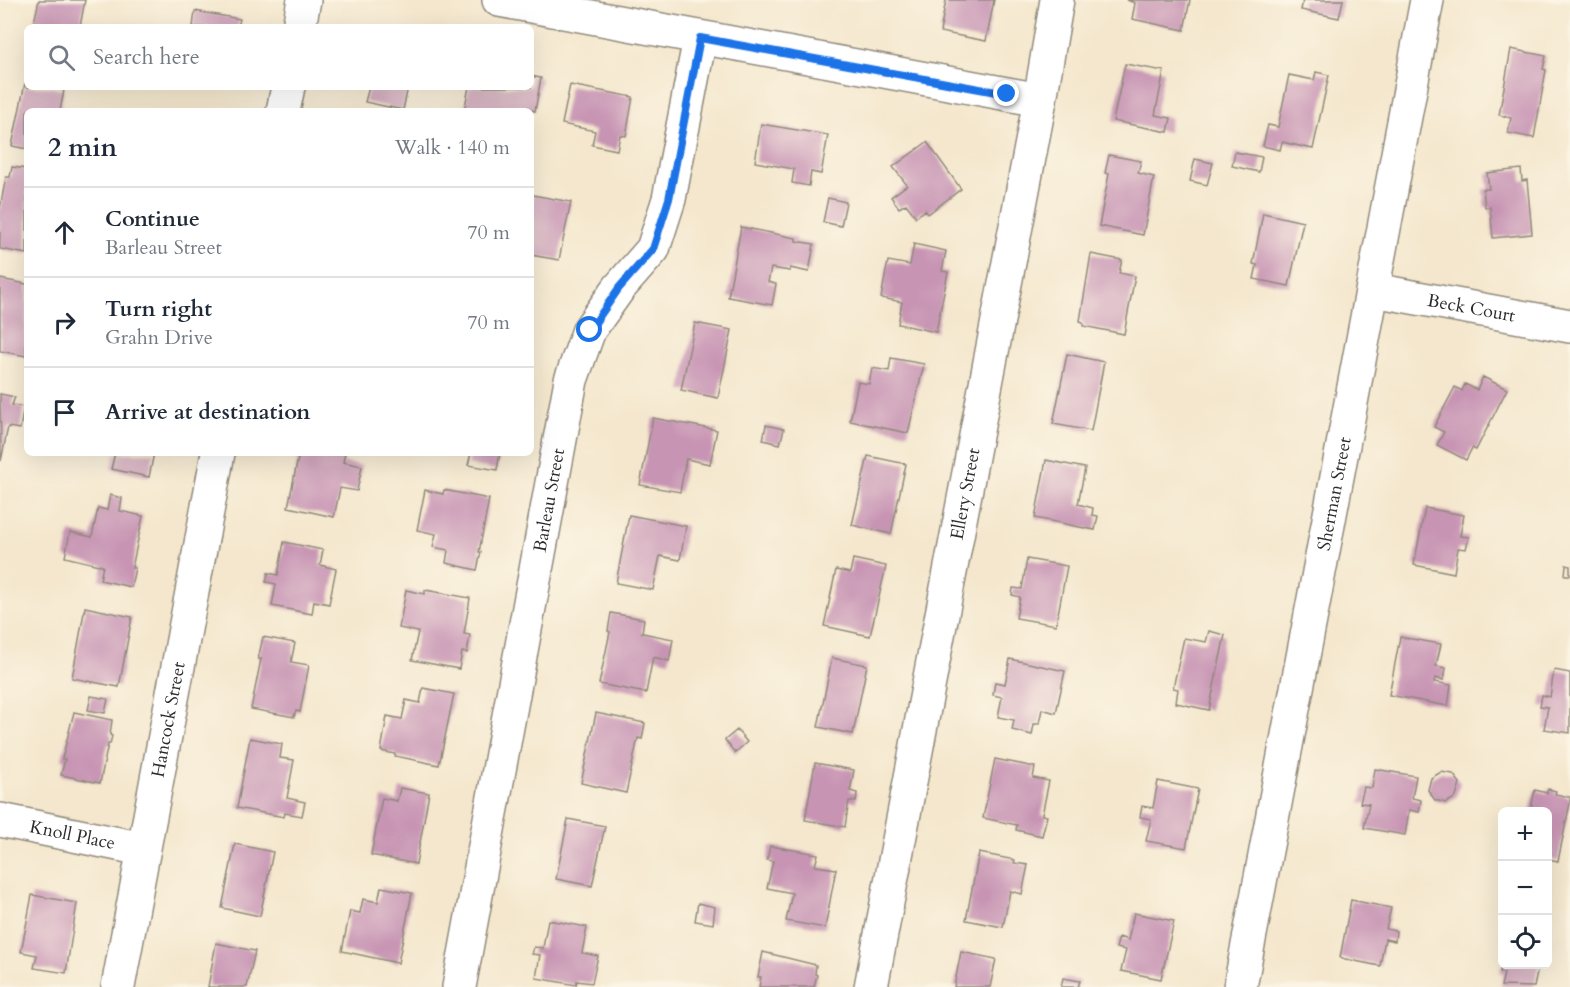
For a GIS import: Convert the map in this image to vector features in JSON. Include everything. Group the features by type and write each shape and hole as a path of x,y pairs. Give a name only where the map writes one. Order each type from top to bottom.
{"street":[{"path":"300,24 304,0"},
{"path":"499,0 1040,100"},
{"name":"Ellery Street","path":"872,987 1058,0"},
{"name":"Sherman Street","path":"1240,987 1336,477 1374,290 1427,0"},
{"name":"Barleau Street","path":"459,987 571,380 590,330 619,288 653,249 669,199 700,38"},
{"path":"284,108 287,90"},
{"name":"Beck Court","path":"1374,290 1570,326"},
{"name":"Hancock Street","path":"118,987 217,456"},
{"name":"Knoll Place","path":"0,820 143,849"}],"building":[{"path":"39,0 85,0 81,24 34,24"},
{"path":"946,0 994,0 986,41 940,32"},
{"path":"1127,0 1190,0 1184,30 1132,19 1135,3"},
{"path":"1303,0 1343,0 1339,18 1301,10"},
{"path":"195,11 240,19 239,24 193,24"},
{"path":"1511,49 1546,56 1543,69 1546,70 1534,138 1508,133 1511,118 1499,115"},
{"path":"1125,64 1164,71 1155,115 1171,118 1168,132 1113,121"},
{"path":"1316,72 1329,75 1313,149 1282,142 1280,150 1263,146 1268,125 1278,127 1289,75 1314,80"},
{"path":"534,77 541,78 535,111 534,108 465,108 468,90 534,90"},
{"path":"570,85 633,97 626,136 620,135 617,150 592,145 595,131 562,124"},
{"path":"24,88 24,90 64,90 61,108 24,108 24,148 12,146"},
{"path":"368,90 407,90 403,108 365,102"},
{"path":"761,124 828,135 821,174 811,172 809,186 792,183 794,169 755,162"},
{"path":"927,142 961,189 928,214 925,210 916,217 906,204 899,208 891,197 907,185 893,167"},
{"path":"1235,152 1262,157 1259,172 1232,166"},
{"path":"1109,155 1141,161 1138,173 1154,177 1143,235 1099,226 1109,174 1105,173"},
{"path":"1195,159 1213,163 1207,185 1190,181"},
{"path":"12,167 24,169 24,253 0,249 0,208 6,177 10,177"},
{"path":"1521,169 1522,181 1527,180 1532,234 1493,238 1490,207 1485,207 1483,189 1489,189 1487,173"},
{"path":"534,195 571,202 559,260 534,256"},
{"path":"828,198 846,202 841,226 823,222"},
{"path":"1263,213 1303,222 1289,286 1254,279 1257,265 1253,264"},
{"path":"741,227 814,244 809,272 790,268 790,271 771,268 768,282 776,284 772,305 728,297"},
{"path":"914,244 946,251 942,271 948,272 936,332 898,324 902,302 881,298 888,261 910,265"},
{"path":"1091,254 1122,260 1119,273 1135,276 1124,334 1083,326 1083,322 1080,321"},
{"path":"0,279 24,283 24,356 0,351"},
{"path":"695,323 732,330 718,398 681,390"},
{"path":"1067,354 1104,362 1091,431 1053,424"},
{"path":"891,358 924,364 908,433 850,421 858,382 869,384 872,368 889,371"},
{"path":"1483,377 1507,389 1476,450 1472,448 1466,460 1437,445 1444,432 1434,427 1455,387 1462,391 1465,384 1477,390"},
{"path":"0,394 15,397 12,405 24,407 20,429 8,427 1,461"},
{"path":"653,418 717,430 710,464 686,459 680,492 640,485"},
{"path":"766,425 784,429 780,444 763,440"},
{"path":"114,456 153,456 149,477 111,469"},
{"path":"298,456 344,456 343,462 362,466 357,491 340,488 334,517 288,507"},
{"path":"470,456 499,456 497,470 468,465"},
{"path":"868,456 906,464 891,534 852,525"},
{"path":"1046,460 1085,468 1078,504 1093,508 1092,515 1098,516 1095,530 1035,518"},
{"path":"425,490 443,494 444,490 489,499 477,570 446,563 448,550 433,547 436,534 417,530"},
{"path":"110,495 122,498 120,511 143,516 132,568 135,568 131,587 100,580 103,566 65,557 70,532 92,537 98,508 107,510"},
{"path":"1425,508 1464,515 1460,536 1469,537 1466,549 1458,548 1454,573 1414,565"},
{"path":"629,515 686,526 680,560 660,556 653,590 616,583"},
{"path":"284,542 323,550 320,565 336,569 329,604 314,601 312,614 272,606 276,584 266,582 268,573 278,575"},
{"path":"853,559 886,566 870,636 824,626 836,570 850,573"},
{"path":"1027,559 1067,566 1056,625 1016,618 1020,597 1012,595 1013,588 1022,589"},
{"path":"1566,565 1570,566 1570,575 1565,575"},
{"path":"406,590 425,594 425,590 470,598 464,634 470,635 467,653 462,652 459,669 412,660 418,632 399,628"},
{"path":"85,607 132,617 119,687 72,678"},
{"path":"611,613 644,619 642,633 673,639 669,661 653,657 646,693 599,684 610,632 608,631"},
{"path":"1209,631 1225,635 1209,710 1176,703 1178,689 1173,688 1184,638 1206,642"},
{"path":"263,637 295,643 291,662 309,665 300,712 296,711 294,717 251,709"},
{"path":"1400,637 1441,644 1436,666 1446,668 1444,680 1435,678 1434,682 1451,685 1448,706 1389,695"},
{"path":"832,658 867,665 853,734 818,727"},
{"path":"1010,659 1065,671 1056,713 1042,709 1039,724 1034,724 1032,735 1012,730 1014,720 998,717 1002,697 993,695 995,682 1005,684"},
{"path":"1554,670 1570,673 1570,733 1544,729 1548,707 1540,706 1542,695 1550,697"},
{"path":"423,688 454,694 439,765 381,751 387,716 402,719 406,700 420,703"},
{"path":"91,696 108,699 105,713 88,710"},
{"path":"74,712 112,720 110,735 112,736 108,744 100,783 61,775 65,759 62,759"},
{"path":"596,713 645,723 642,739 638,738 626,793 581,783"},
{"path":"737,730 747,742 735,753 725,740"},
{"path":"250,738 282,744 280,758 294,760 287,798 305,802 302,816 285,813 284,817 237,808"},
{"path":"995,759 1035,767 1033,778 1049,781 1042,815 1047,816 1042,836 1016,830 1017,825 983,818"},
{"path":"815,763 854,770 850,791 857,793 856,802 849,801 845,827 805,820"},
{"path":"1375,769 1416,776 1412,798 1421,800 1419,812 1409,810 1405,835 1364,828 1369,804 1360,803 1364,787 1372,788"},
{"path":"1441,772 1453,774 1460,783 1456,797 1446,803 1435,800 1428,790 1431,778"},
{"path":"1158,781 1198,789 1186,848 1146,841 1151,819 1140,817 1142,806 1153,808"},
{"path":"400,788 429,793 416,864 371,855 382,798 397,801"},
{"path":"1548,789 1556,791 1555,794 1570,797 1558,861 1552,860 1552,807 1531,807 1535,790 1547,793"},
{"path":"568,819 605,826 592,886 556,879"},
{"path":"235,844 273,852 260,916 222,908"},
{"path":"770,846 818,854 815,866 836,869 825,928 786,921 792,893 767,888 773,861 767,860"},
{"path":"979,853 1028,865 1022,894 1010,891 1003,927 966,920"},
{"path":"381,887 412,893 398,963 342,951 350,911 360,913 363,899 378,902"},
{"path":"32,895 77,903 66,973 34,968 37,955 21,952"},
{"path":"1351,900 1391,908 1386,929 1396,931 1395,941 1385,939 1380,966 1340,958"},
{"path":"698,903 715,907 713,924 695,921"},
{"path":"1134,913 1174,921 1161,979 1121,971 1126,950 1116,948 1119,937 1128,940"},
{"path":"548,920 587,927 582,953 598,956 592,983 577,981 576,985 536,978 540,955 532,954 534,947 543,948"},
{"path":"216,943 255,951 247,987 208,987"},
{"path":"763,952 816,965 815,974 817,975 814,987 759,987 761,977 758,977"},
{"path":"961,952 996,959 990,987 954,987"},
{"path":"1501,969 1538,969 1534,987 1501,986 1504,973 1500,972"},
{"path":"1063,978 1080,981 1078,987 1061,987"}],"route":[{"path":"590,330 619,288 653,249 669,199 700,38 1007,94"}]}
